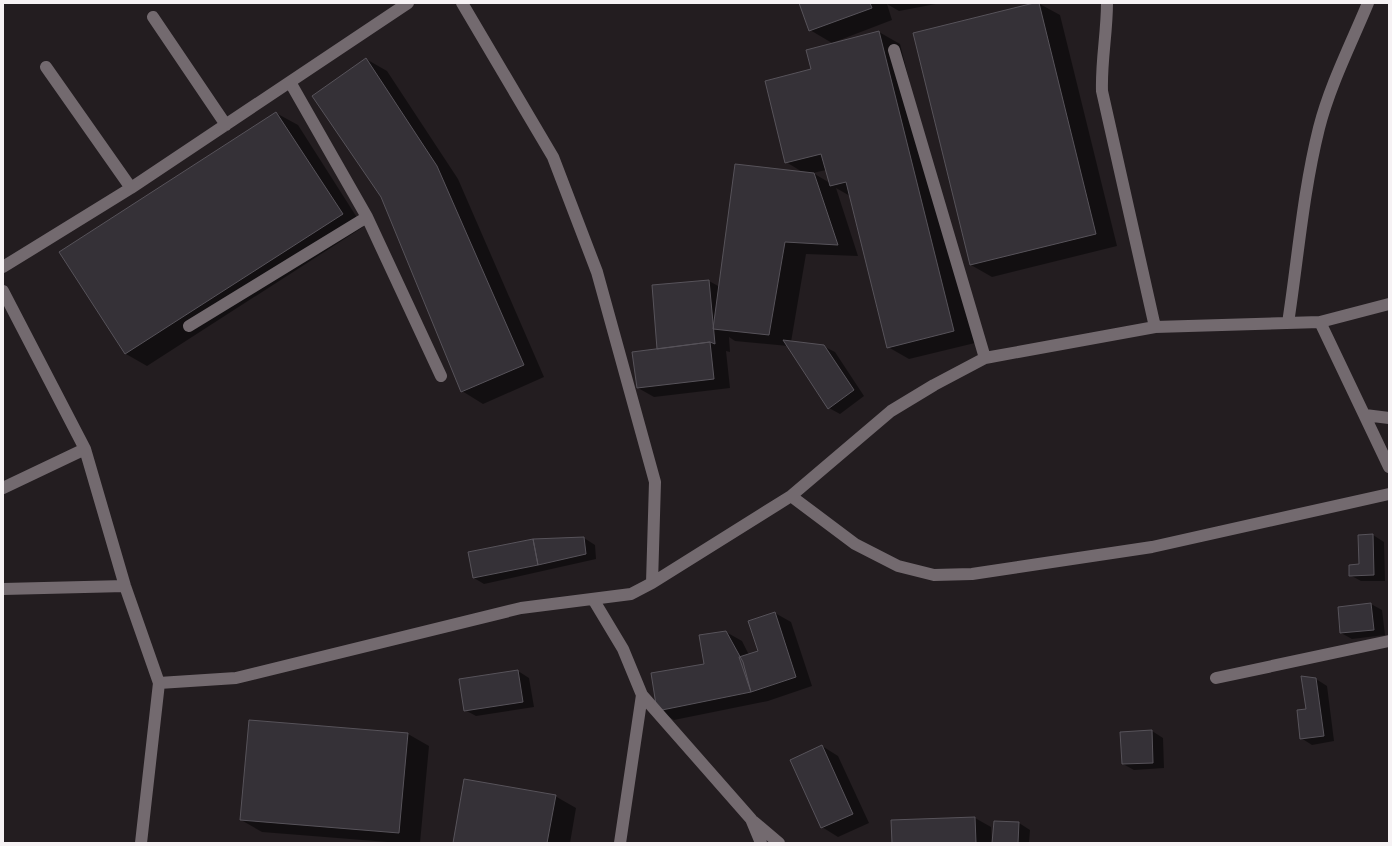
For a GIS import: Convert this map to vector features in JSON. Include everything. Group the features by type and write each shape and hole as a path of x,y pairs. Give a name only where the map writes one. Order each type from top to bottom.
{"street":[{"path":"3,267 131,188 408,3"},
{"path":"462,3 553,157 597,272 656,482 652,583"},
{"path":"1107,3 1107,21 1101,62 1102,91 1155,327"},
{"path":"1288,323 1305,189 1320,126 1334,84 1368,3"},
{"path":"153,17 226,125"},
{"path":"894,50 985,358"},
{"path":"46,67 131,188"},
{"path":"290,82 367,217 441,376"},
{"path":"189,326 367,217"},
{"path":"3,291 85,449 125,586 159,683 140,843"},
{"path":"159,683 236,678 522,608 631,594 652,583 792,496 892,411 934,385 985,358 1155,327 1320,322 1389,304"},
{"path":"1320,322 1389,467"},
{"path":"1365,414 1389,418"},
{"path":"3,488 85,449"},
{"path":"792,496 855,544 898,566 934,575 972,574 1152,547 1389,494"},
{"path":"3,589 125,586"},
{"path":"593,600 623,649 642,695 751,819 779,843"},
{"path":"1216,678 1389,641"},
{"path":"620,843 642,695"},
{"path":"751,819 761,843"}],"building":[{"path":"799,3 870,3 872,8 809,31"},
{"path":"1039,3 1096,234 970,265 913,33"},
{"path":"879,31 954,331 887,348 846,182 830,186 821,154 785,163 765,81 811,69 806,50"},
{"path":"366,58 437,166 524,365 461,392 381,197 312,96"},
{"path":"276,112 343,214 125,354 59,252"},
{"path":"735,164 814,173 838,245 785,242 769,335 713,329"},
{"path":"709,280 715,344 710,342 657,349 652,285"},
{"path":"783,340 824,345 854,390 828,409"},
{"path":"710,342 714,379 637,388 632,352"},
{"path":"1373,534 1374,575 1349,576 1349,565 1359,564 1358,535"},
{"path":"584,537 586,554 538,565 533,539"},
{"path":"533,539 538,565 473,578 468,552"},
{"path":"1371,603 1374,630 1340,633 1338,607"},
{"path":"775,612 796,677 751,692 739,657 758,651 748,621"},
{"path":"726,631 743,662 751,692 657,711 651,673 704,664 699,635"},
{"path":"518,670 523,702 464,711 459,679"},
{"path":"1301,676 1316,678 1324,736 1300,739 1297,710 1306,709"},
{"path":"249,720 408,733 399,833 240,820"},
{"path":"1152,730 1153,763 1122,764 1120,732"},
{"path":"822,745 853,814 821,828 790,760"},
{"path":"464,779 556,795 547,843 453,843"},
{"path":"975,817 976,843 892,843 891,820"},
{"path":"994,821 1019,822 1018,843 992,843"}]}
